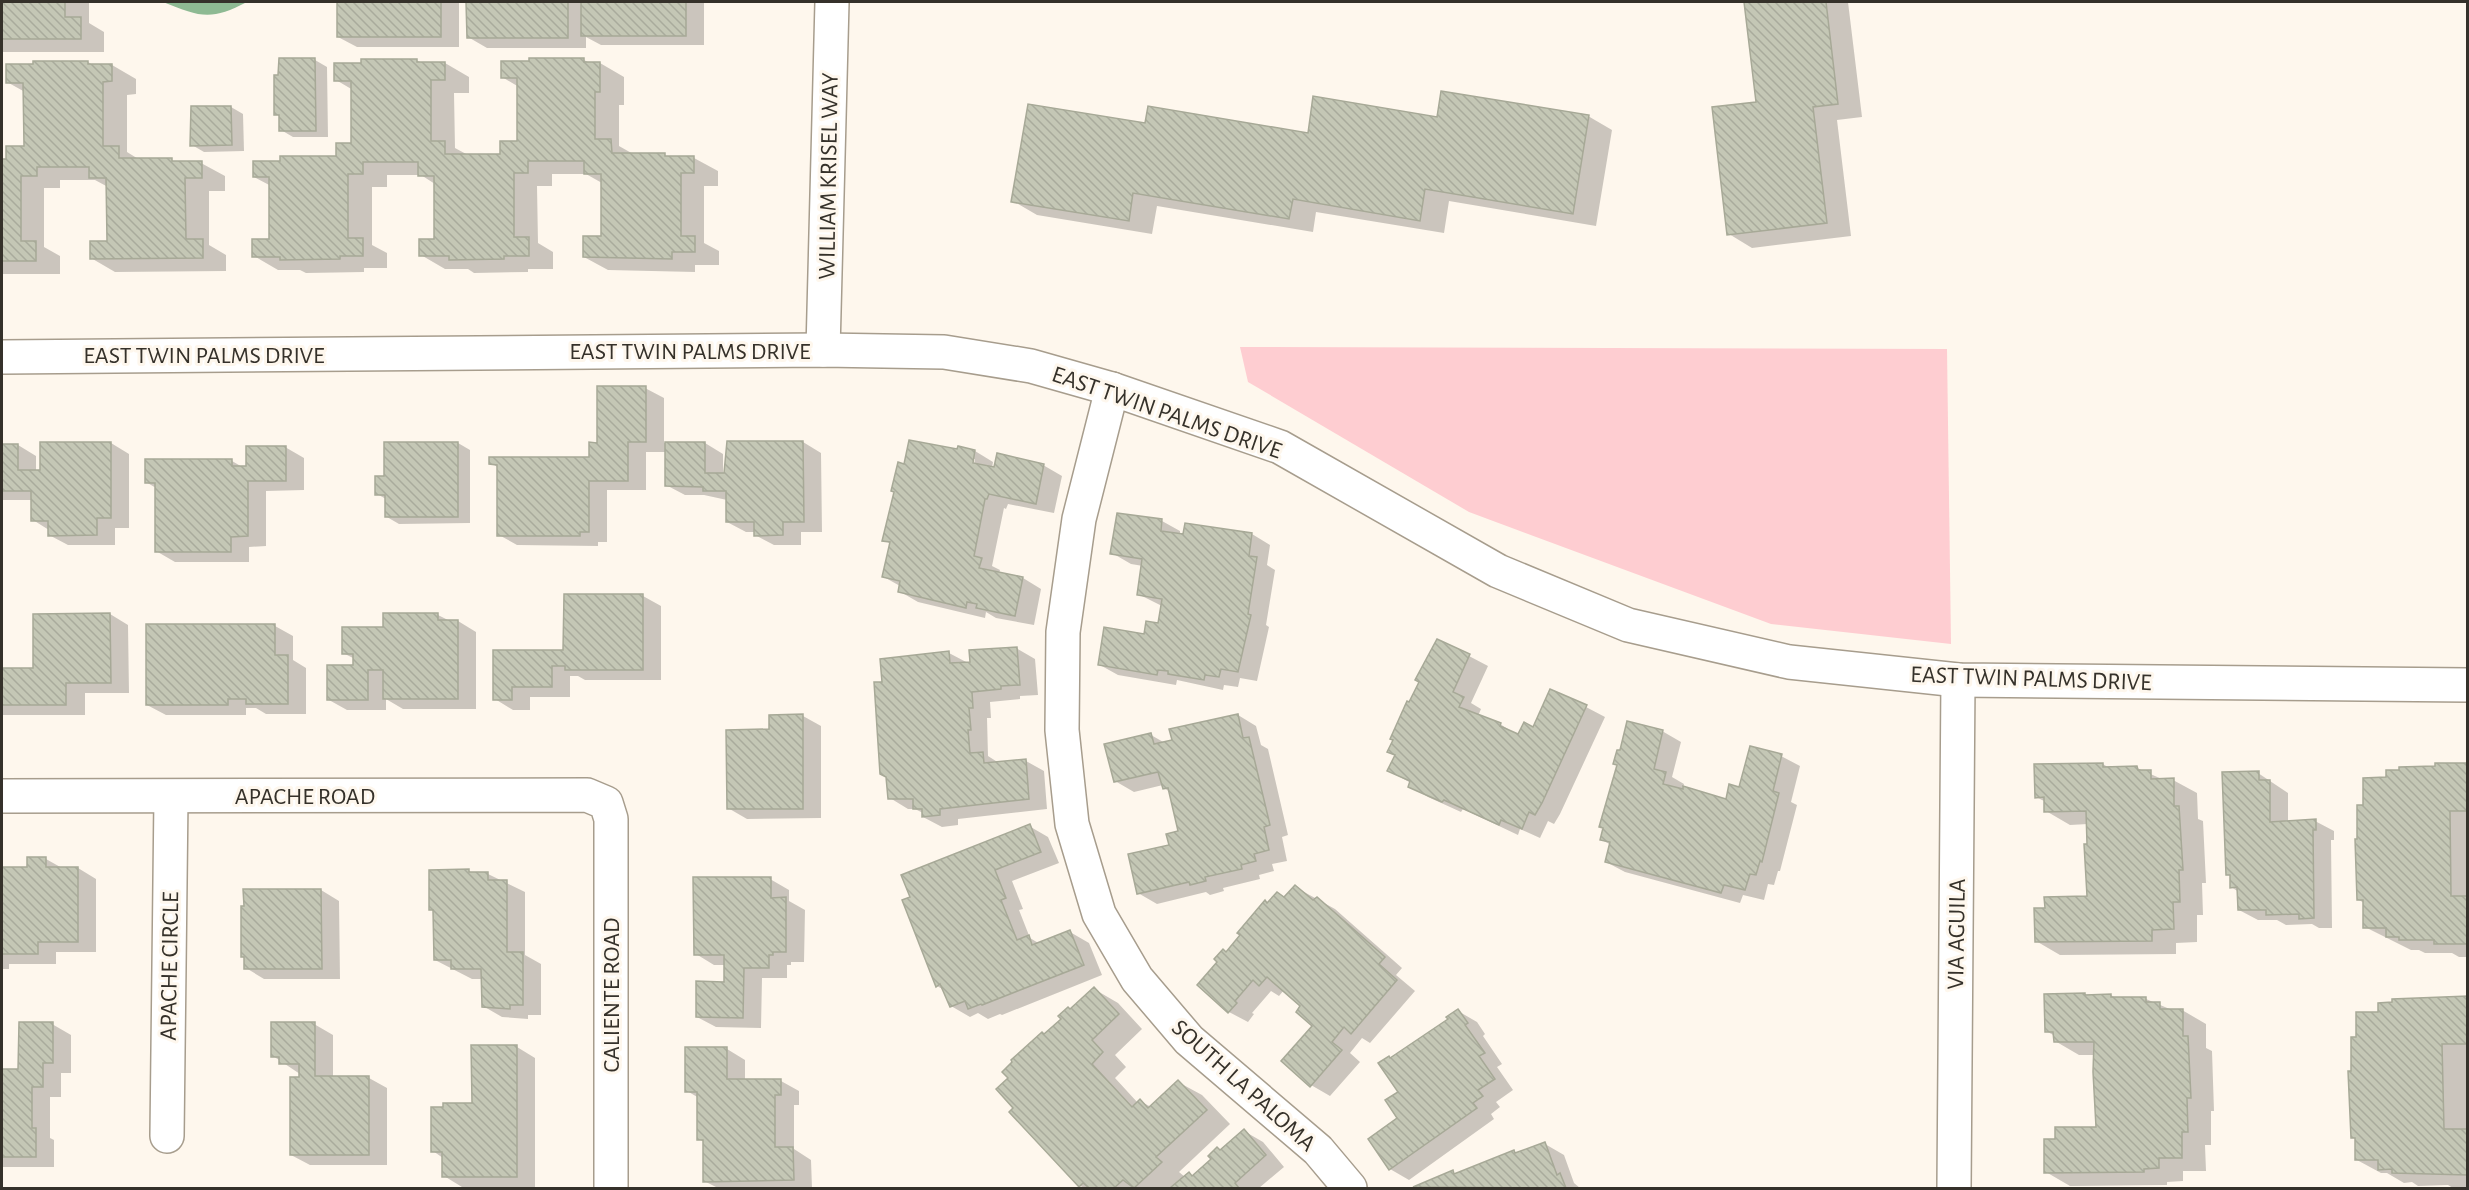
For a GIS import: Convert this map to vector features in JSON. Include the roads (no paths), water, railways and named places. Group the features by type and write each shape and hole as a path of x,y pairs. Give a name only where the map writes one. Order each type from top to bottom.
{"street":[{"name":"WILLIAM KRISEL WAY","path":"824,350 832,2"},
{"name":"EAST TWIN PALMS DRIVE","path":"2,357 824,350 944,352 1031,366 1112,389 1280,447 1498,571 1628,625 1789,662 1958,681 2468,685"},
{"name":"SOUTH LA PALOMA","path":"1112,389 1079,519 1064,632 1062,730 1072,824 1100,914 1137,979 1189,1040 1318,1150 1350,1188"},
{"name":"VIA AGUILA","path":"1954,1188 1958,681"},
{"name":"APACHE ROAD","path":"2,796 587,795 606,803"},
{"name":"APACHE CIRCLE","path":"167,1136 171,797"},
{"name":"CALIENTE ROAD","path":"606,803 611,819 611,1188"}]}
